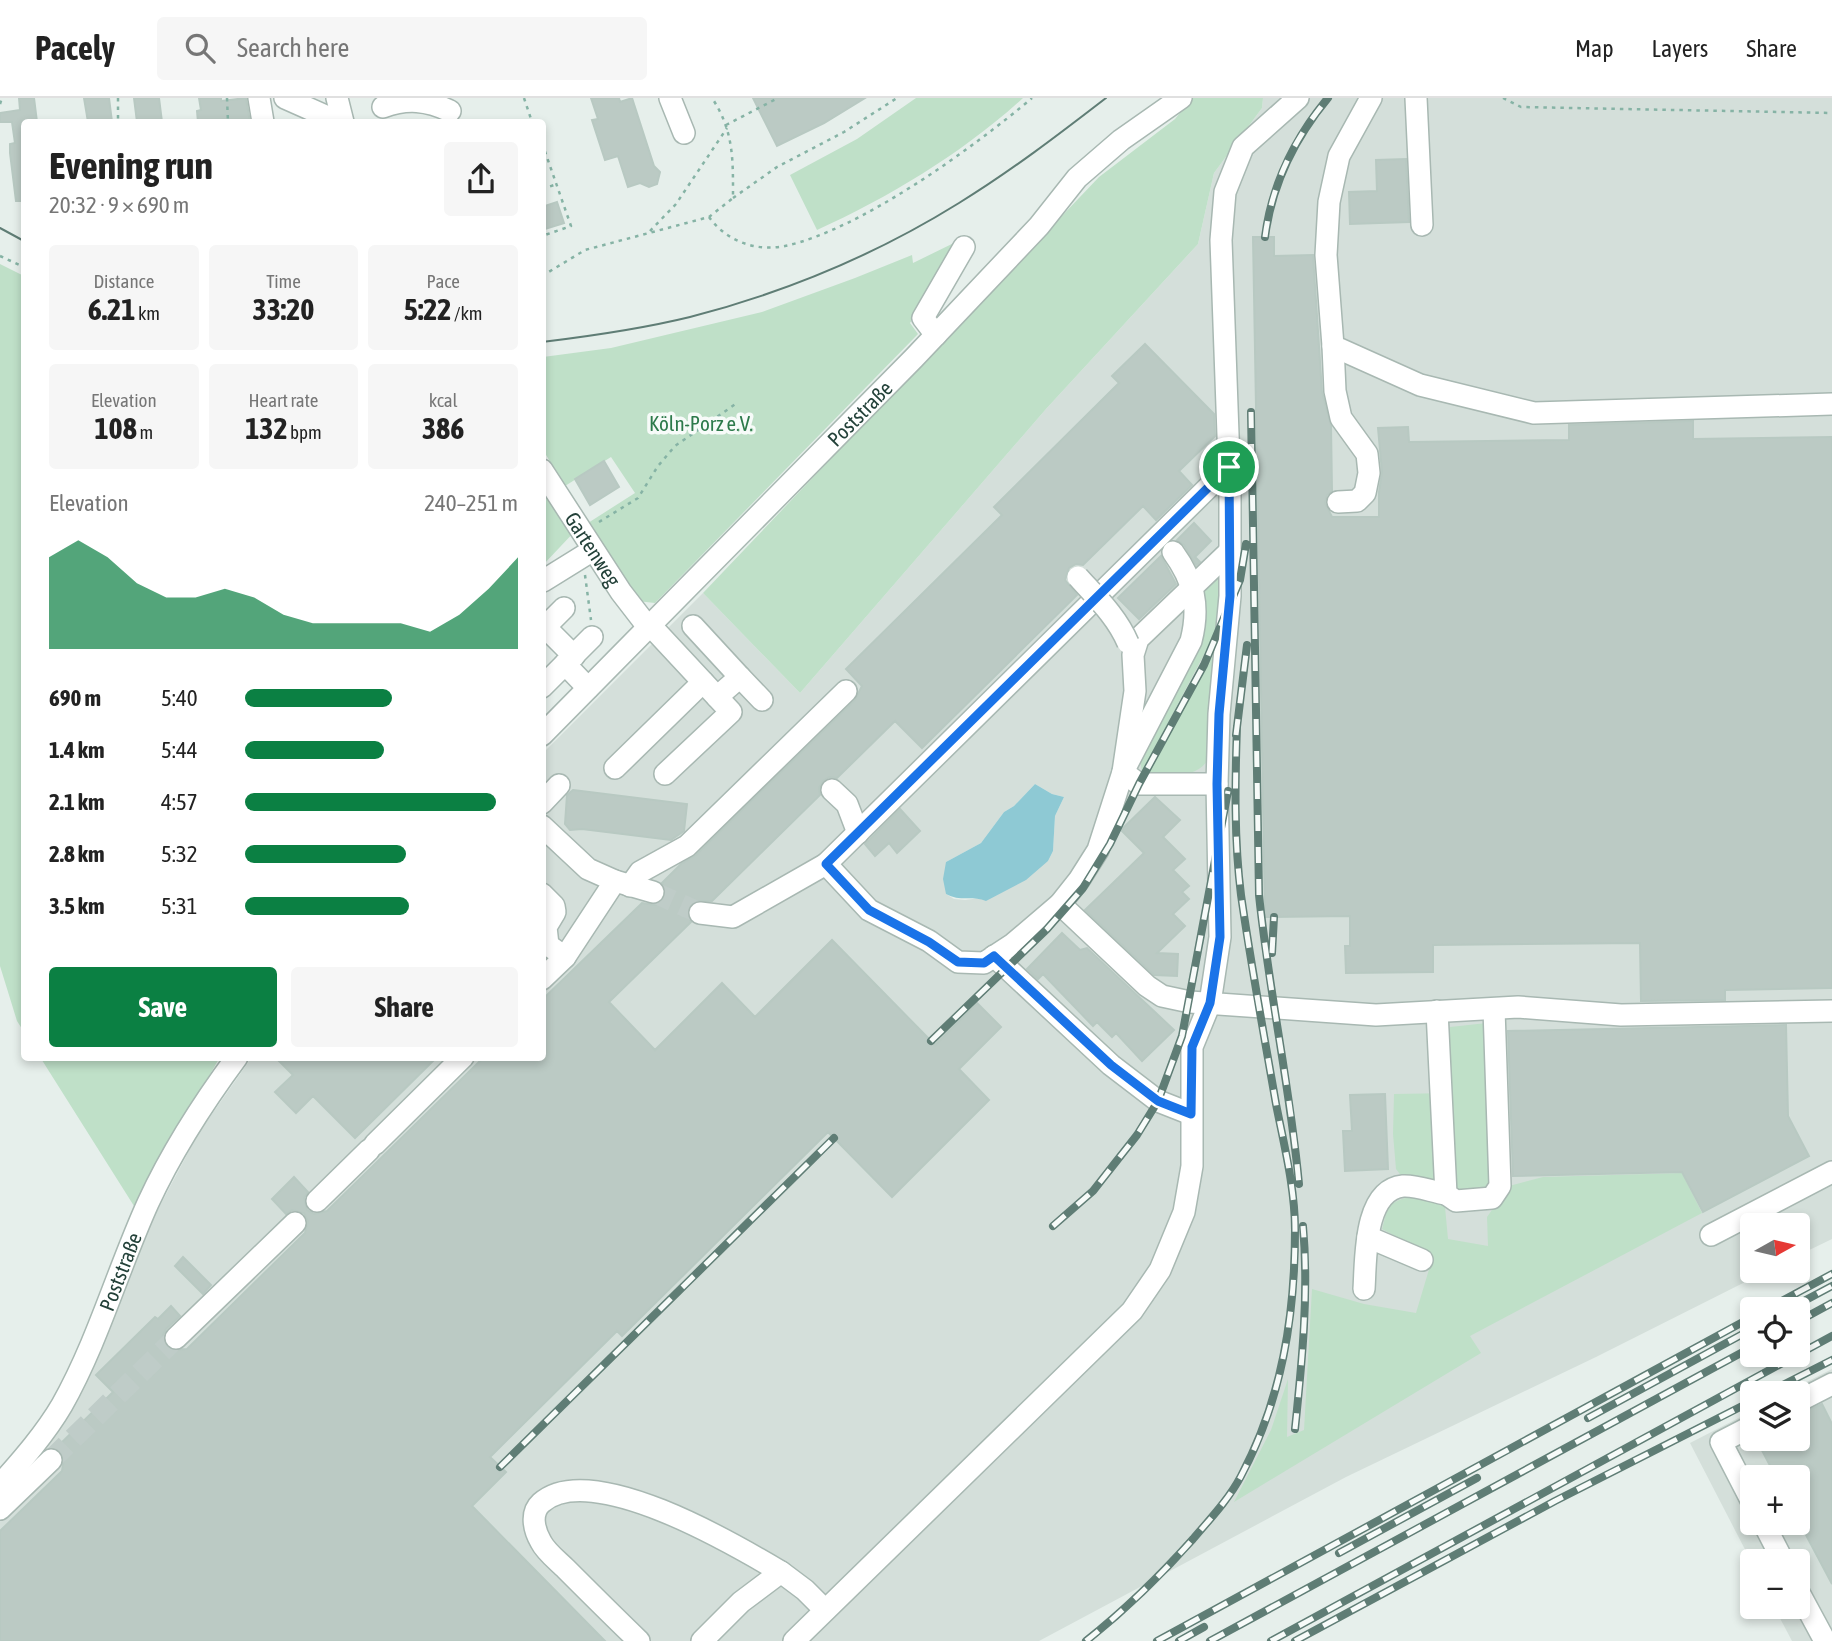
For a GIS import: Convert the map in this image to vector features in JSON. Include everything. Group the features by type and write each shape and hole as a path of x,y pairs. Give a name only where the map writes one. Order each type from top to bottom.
{"street":[{"path":"259,98 262,119"},
{"path":"285,98 334,119"},
{"path":"337,98 340,119"},
{"path":"670,98 684,133"},
{"name":"Poststraße","path":"546,731 936,335 1039,226 1077,178 1121,140 1181,98"},
{"path":"794,1641 1132,1311 1160,1270 1184,1212 1192,1166 1192,1047 1210,1003 1220,937 1217,784 1219,714 1230,596 1229,467 1221,240 1225,192 1243,147 1298,98"},
{"path":"1338,502 1357,501 1365,493 1369,473 1367,454 1341,418 1335,391 1326,255 1329,202 1339,156 1371,98"},
{"path":"1416,98 1422,225"},
{"path":"383,107 407,99 423,100 451,111"},
{"path":"936,335 923,318 964,247"},
{"path":"1333,346 1420,385 1534,413 1832,404"},
{"path":"700,913 733,917 826,864 1229,467"},
{"name":"Gartenweg","path":"546,477 584,547 649,626 710,690"},
{"path":"546,579 584,547"},
{"path":"1130,649 1230,551"},
{"path":"1123,772 1191,641 1196,620 1195,600 1188,576 1173,552"},
{"path":"826,864 869,910 929,942 958,962 984,963 1013,944 1060,904 1098,850 1123,772 1135,691 1130,649 1122,629 1078,577"},
{"path":"546,627 564,608"},
{"path":"693,626 762,700"},
{"path":"546,631 570,660 588,688"},
{"path":"546,683 592,637"},
{"path":"615,768 710,690 740,677"},
{"path":"665,774 731,712 710,690"},
{"path":"546,975 565,957 622,883 687,846 846,691"},
{"path":"1123,772 1139,784 1217,784"},
{"path":"546,799 559,786"},
{"path":"832,790 846,804 858,833"},
{"path":"546,830 588,869 653,892"},
{"path":"546,898 554,906 555,912 547,927 548,945 565,957"},
{"path":"1060,904 1147,986 1162,996 1176,1000 1376,1015 1518,1007 1621,1015 1832,1011"},
{"path":"994,956 1111,1065 1158,1101 1191,1114"},
{"path":"1364,1289 1368,1237 1374,1209 1387,1192 1403,1186 1446,1194 1456,1201 1492,1198 1500,1186 1494,1009"},
{"path":"1437,1012 1446,1194"},
{"name":"Poststraße","path":"0,1485 32,1448 61,1405 84,1361 148,1202 192,1118 234,1061"},
{"path":"317,1201 459,1061"},
{"path":"1711,1235 1832,1172"},
{"path":"176,1338 295,1223"},
{"path":"1368,1237 1422,1260"},
{"path":"1810,1395 1832,1384"},
{"path":"1740,1432 1721,1442 1740,1479"},
{"path":"0,1509 51,1460"},
{"path":"639,1641 541,1545 533,1522 537,1507 551,1494 570,1490 596,1491 651,1507 699,1526 781,1573 825,1610"},
{"path":"702,1641 741,1602 781,1573"},
{"path":"1810,1613 1825,1641"}],"path":[{"path":"0,104 2,98"},
{"path":"118,98 118,119"},
{"path":"227,98 228,119"},
{"path":"524,98 531,119"},
{"path":"712,98 727,126 733,150 733,198"},
{"path":"649,232 676,204 727,126 778,98"},
{"path":"546,274 585,250 709,217 777,167 844,132 897,98"},
{"path":"709,217 717,229 728,237 745,243 762,247 783,246 804,240 838,227 903,190 982,137 1032,98"},
{"path":"1503,98 1521,107 1832,113"},
{"path":"546,155 571,226 546,235"},
{"path":"546,188 556,184"},
{"path":"0,256 21,266"},
{"path":"592,637 584,547 638,498 658,466 675,446 737,403"}],"shaded area":[{"path":"1263,98 1832,98 1832,1239 1810,1250 1810,1213 1740,1213 1740,1283 1743,1283 1346,1477 1039,1641 0,1641 0,1498 102,1341 155,1215 198,1134 249,1061 546,1061 546,750 703,593 800,693 1046,409 1198,244 1214,173 1262,108","holes":["1035,784 1052,794 1064,797 1055,816 1053,851 1048,861 980,898 954,899 946,894 946,862 981,843 1004,812 1014,806"]},
{"path":"1832,1369 1832,1641 1792,1641 1780,1619 1810,1619 1810,1549 1745,1549 1690,1443 1740,1417 1740,1451 1810,1451 1808,1381"}],"green space":[{"path":"916,98 1023,98 976,137 925,172 872,203 817,230 790,175 857,139"},
{"path":"1192,98 1263,98 1262,108 1214,173 1198,244 1046,409 800,693 703,593 1099,177 1175,119"},
{"name":"Köln-Porz e.V.","path":"960,240 910,323 918,334 655,603 637,601 588,523 635,493 611,457 565,486 546,455 546,357 611,348 762,312 912,255 913,263"},
{"path":"0,264 21,274 21,1027 0,966"},
{"path":"546,486 577,529 546,562"},
{"path":"1214,577 1222,583 1220,624 1142,772 1140,760 1200,590"},
{"path":"1213,655 1216,658 1208,727 1208,760 1189,774 1148,775"},
{"path":"1487,1023 1495,1175 1488,1196 1406,1182 1396,1169 1394,1094 1452,1093 1448,1033 1450,1027"},
{"path":"43,1061 218,1061 134,1206"},
{"path":"1682,1173 1702,1213 1470,1336 1481,1353 1234,1502 1271,1430 1288,1379 1287,1437 1304,1430 1312,1289 1364,1304 1416,1313 1433,1256 1382,1229 1388,1206 1410,1197 1429,1200 1445,1207 1448,1239 1488,1246 1487,1217 1509,1186 1543,1177"}],"water":[{"path":"1035,784 1052,794 1064,797 1055,816 1053,851 1048,861 1026,880 986,901 956,898 946,894 943,879 946,862 981,843 1004,812 1014,806"}],"building":[{"path":"19,98 34,98 37,119 21,119 21,201 16,201 10,153 10,144 15,143 12,122 0,122 0,113 20,110"},
{"path":"84,98 109,98 112,119 88,119"},
{"path":"134,98 159,98 162,119 137,119"},
{"path":"199,98 221,98 221,101 246,98 250,119 198,119 197,111 201,110"},
{"path":"591,98 619,98 620,102 632,98 654,166 660,172 657,184 649,187 640,183 628,187 618,156 605,160 592,120 598,119"},
{"path":"753,98 865,98 824,123 777,146"},
{"path":"1406,159 1409,222 1350,224 1349,192 1377,191 1376,160"},
{"path":"557,202 564,223 546,229 546,206"},
{"path":"1253,237 1274,237 1274,256 1313,255 1322,392 1331,426 1332,491 1327,495 1325,503 1332,517 1379,517 1382,472 1378,428 1408,427 1409,442 1569,440 1569,425 1693,421 1693,439 1832,437 1832,988 1725,990 1725,1000 1641,1001 1640,943 1433,945 1433,972 1346,973 1345,946 1350,946 1350,916 1265,917"},
{"path":"1145,344 1214,414 1215,436 1179,471 1192,485 1156,520 1143,506 1083,565 1076,564 1069,568 1065,580 1077,595 922,748 895,721 837,778 829,777 823,781 819,788 820,795 712,901 696,901 690,905 687,912 691,922 609,1002 655,1050 722,983 755,1017 832,940 935,1045 977,1003 1001,1027 959,1069 989,1100 892,1197 828,1132 622,1336 617,1331 490,1457 506,1472 472,1506 605,1641 0,1641 0,1531 62,1471 64,1458 56,1448 113,1392 96,1375 155,1317 158,1319 171,1306 180,1316 166,1329 164,1342 172,1350 187,1349 305,1233 308,1221 304,1213 292,1210 286,1214 272,1199 294,1177 308,1192 304,1198 307,1210 314,1214 327,1211 480,1061 546,1061 546,996 642,903 655,905 663,901 666,890 662,883 681,864 696,855 855,700 862,686 846,669 1002,515 994,507 1119,383 1112,376"},
{"path":"604,461 619,487 590,505 575,479"},
{"path":"1194,523 1211,541 1195,557 1200,562 1196,565 1184,545 1177,540"},
{"path":"1161,556 1176,584 1139,619 1118,598"},
{"path":"573,790 687,804 684,831 671,840 582,829 570,830 565,824 567,795"},
{"path":"1155,797 1180,820 1163,837 1185,859 1173,870 1189,886 1182,892 1189,899 1173,914 1185,926 1157,953 1178,954 1177,976 1154,975 1085,910 1144,853 1121,830"},
{"path":"900,809 920,831 897,853 889,843 875,856 865,844"},
{"path":"1062,933 1080,950 1087,948 1174,1030 1142,1061 1116,1033 1112,1037 1097,1022 1093,1026 1043,974 1038,979 1027,969"},
{"path":"1786,1025 1788,1116 1809,1156 1703,1212 1682,1172 1513,1176 1508,1031"},
{"path":"279,1061 433,1061 355,1138 313,1096 296,1113 275,1092 293,1075"},
{"path":"1385,1094 1388,1169 1345,1171 1343,1131 1352,1131 1350,1095"},
{"path":"183,1257 211,1285 203,1294 175,1266"},
{"path":"1822,1404 1832,1424 1832,1584 1806,1535 1810,1535 1810,1465 1770,1465 1762,1451 1810,1451 1810,1409"}],"tunnel":[{"path":"653,892 700,913"},
{"path":"51,1460 176,1338"}],"tram line":[{"path":"546,341 616,332 690,317 760,296 829,270 928,222 959,203 1016,165 1106,98"},
{"path":"0,228 21,239"}],"railway":[{"path":"1265,237 1273,198 1286,163 1305,129 1328,98"},
{"path":"1251,412 1252,471"},
{"path":"1252,463 1259,895 1299,1184"},
{"path":"931,1041 1047,929 1083,888 1110,844 1139,784 1204,665 1240,580 1246,544"},
{"path":"1236,735 1247,645"},
{"path":"1086,1641 1168,1566 1225,1501 1236,1484 1267,1417 1289,1325 1294,1262 1293,1198 1241,895 1237,853 1237,726"},
{"path":"1053,1226 1093,1191 1137,1135 1158,1101 1182,1036 1228,791"},
{"path":"1272,953 1274,917"},
{"path":"500,1467 834,1138"},
{"path":"1295,1429 1305,1302 1303,1226"},
{"path":"1789,1297 1832,1274"},
{"path":"1810,1298 1832,1286"},
{"path":"1810,1315 1832,1303"},
{"path":"1157,1641 1740,1324"},
{"path":"1588,1418 1740,1336"},
{"path":"1271,1641 1832,1336"},
{"path":"1210,1641 1740,1354"},
{"path":"1791,1381 1832,1360"},
{"path":"1295,1641 1555,1501 1740,1407"},
{"path":"1339,1553 1477,1478"},
{"path":"1179,1641 1204,1627"}],"route":[{"path":"1229,467 1230,596 1219,714 1217,784 1220,937 1210,1003 1192,1047 1191,1114 1158,1101 1111,1065 994,956 984,963 958,962 929,942 869,910 826,864 1229,467"}]}
